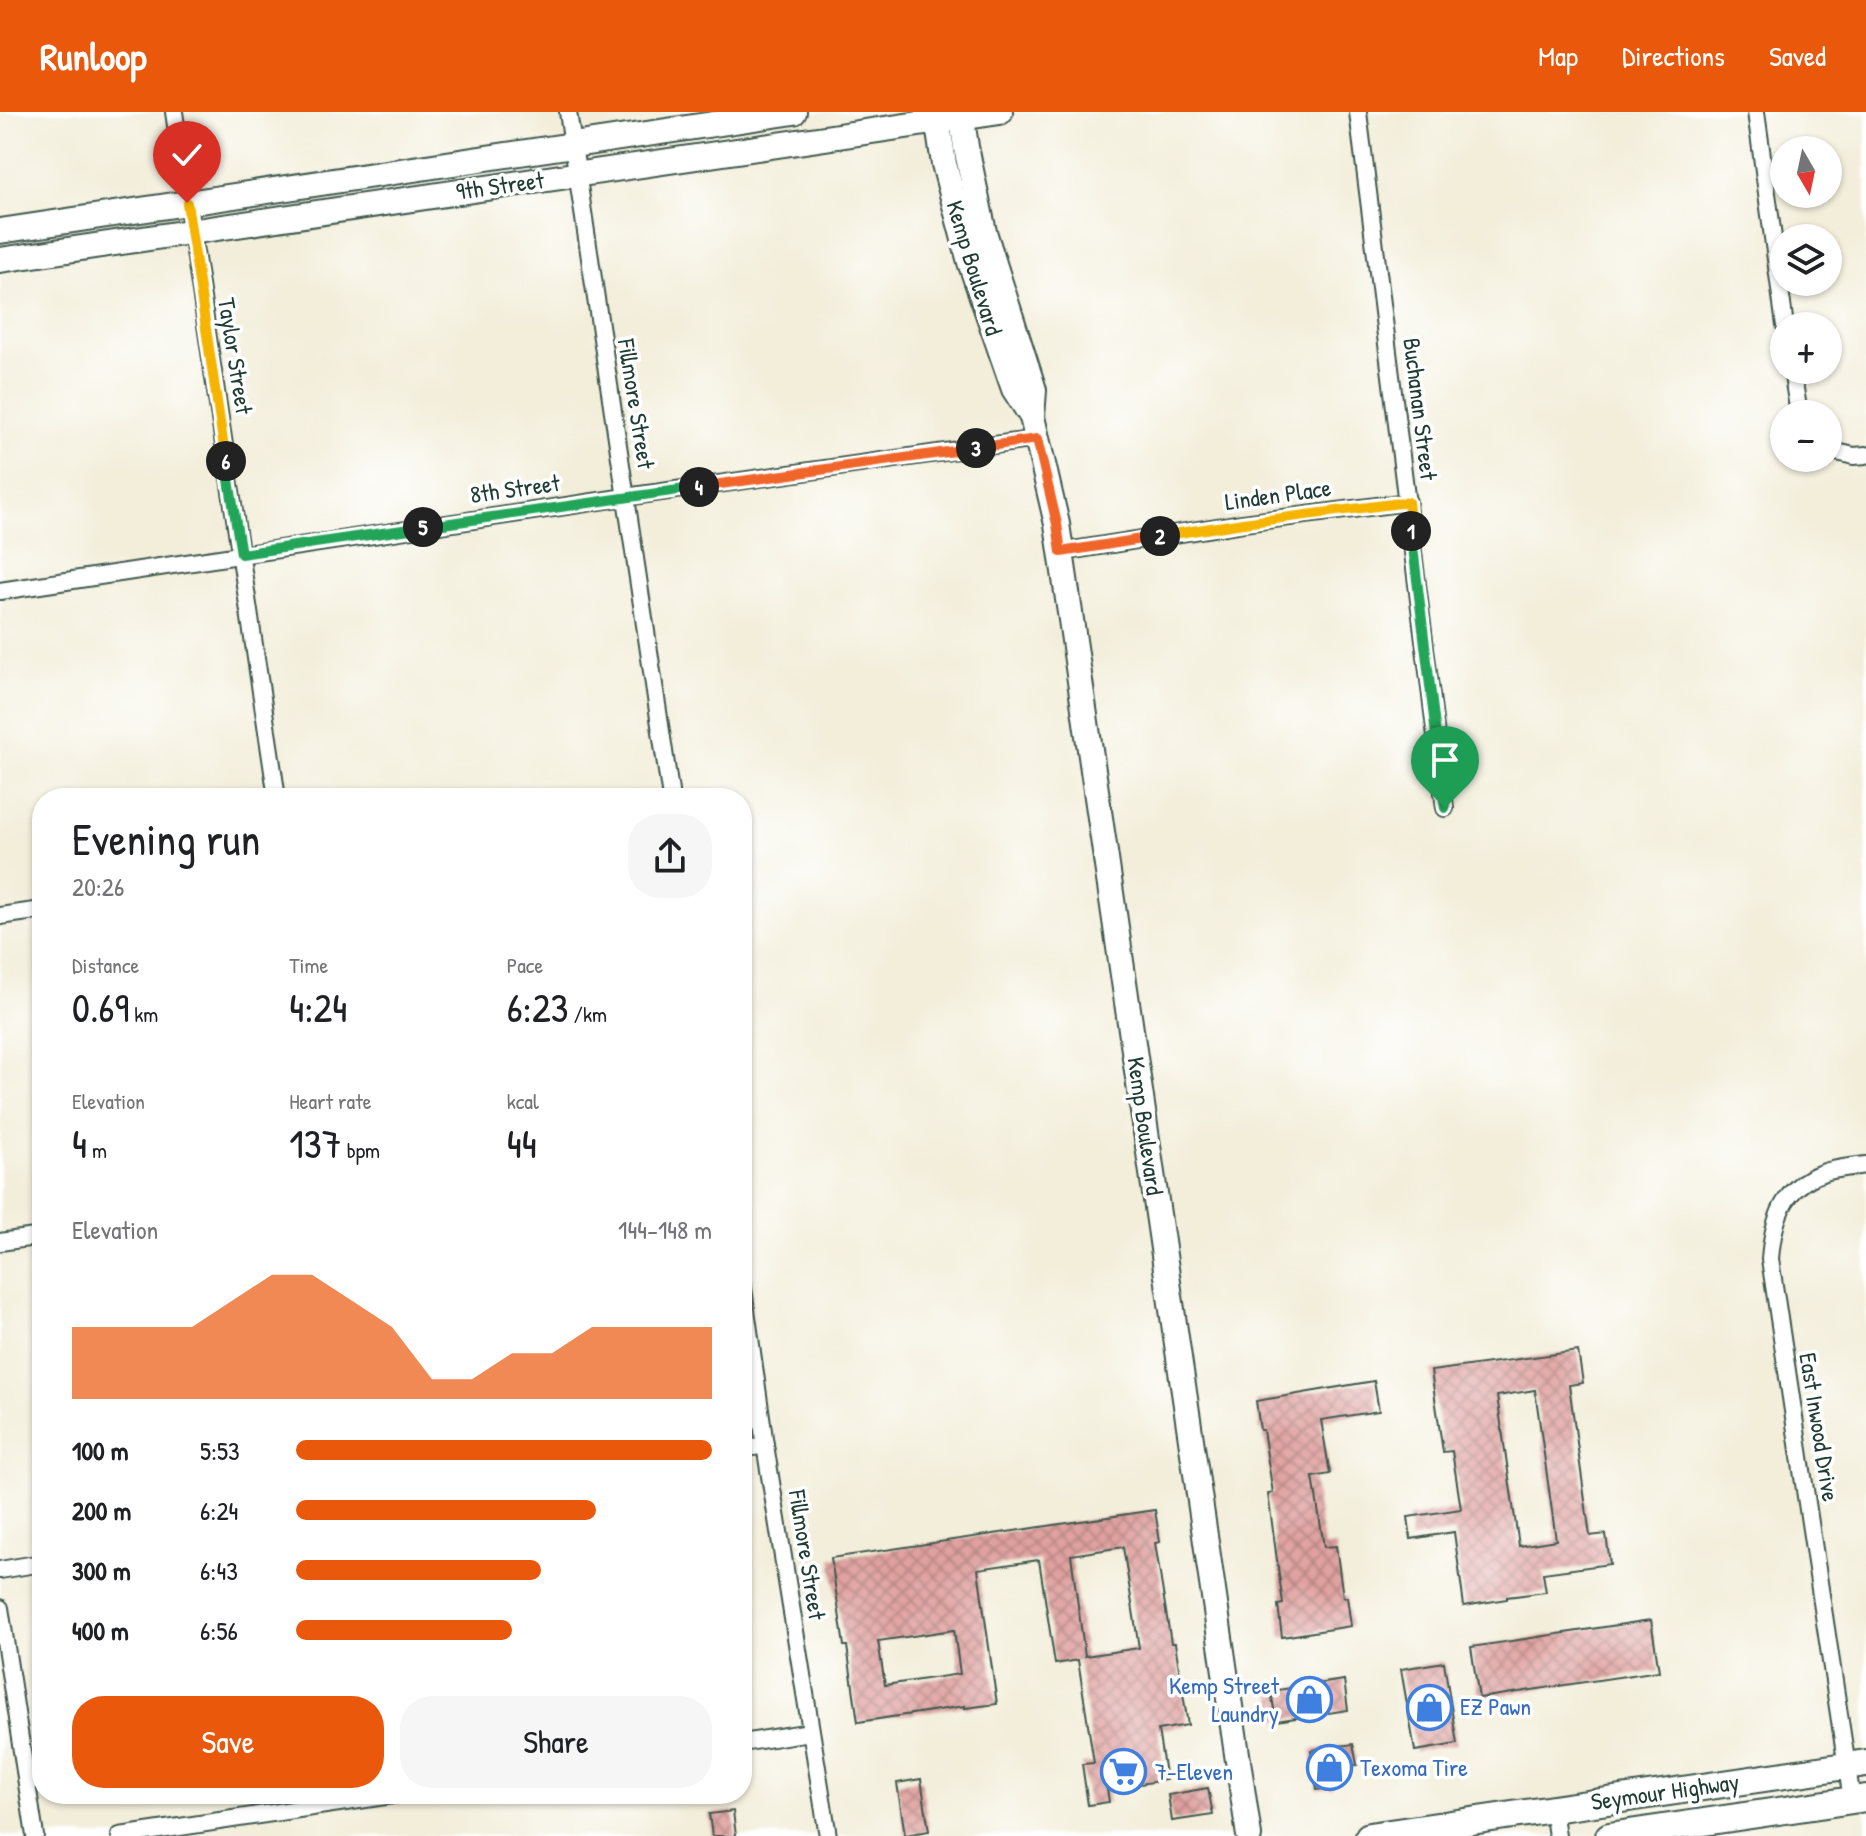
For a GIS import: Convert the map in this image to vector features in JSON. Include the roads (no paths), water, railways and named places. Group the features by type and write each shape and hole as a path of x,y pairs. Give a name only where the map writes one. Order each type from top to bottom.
{"main road":[{"name":"9th Street","path":"0,231 794,112"},
{"name":"9th Street","path":"0,260 577,175 937,117 1000,112"},
{"name":"Kemp Boulevard","path":"962,115 984,232 1034,390 1035,428 1057,524 1249,1836"},
{"name":"Kemp Boulevard","path":"937,117 944,164 970,262 1014,389 1035,428"},
{"name":"Seymour Highway","path":"1369,1836 1856,1764"},
{"name":"Seymour Highway","path":"1609,1836 1859,1799"}],"street":[{"name":"Taylor Street","path":"174,112 276,788"},
{"name":"Fillmore Street","path":"568,112 670,788"},
{"name":"Buchanan Street","path":"1358,112 1445,808"},
{"path":"1756,112 1783,312"},
{"name":"8th Street","path":"0,591 626,497 1035,428"},
{"path":"1842,453 1866,455"},
{"name":"Linden Place","path":"1061,552 1243,523 1408,502"},
{"path":"0,916 32,911"},
{"name":"East Inwood Drive","path":"1859,1799 1856,1764 1770,1259 1777,1215 1801,1183 1823,1172 1866,1165"},
{"path":"0,1242 32,1237"},
{"name":"Fillmore Street","path":"752,1352 828,1836"},
{"path":"752,1447 765,1445"},
{"path":"0,1570 32,1565"},
{"path":"0,1608 35,1836"},
{"path":"752,1741 810,1732"},
{"path":"120,1836 333,1804"},
{"path":"1553,1809 1557,1836"}],"place":[{"name":"Kemp Street Laundry","path":"1310,1700"},
{"name":"EZ Pawn","path":"1429,1707"},
{"name":"Texoma Tire","path":"1329,1768"},
{"name":"7-Eleven","path":"1124,1772"}]}
